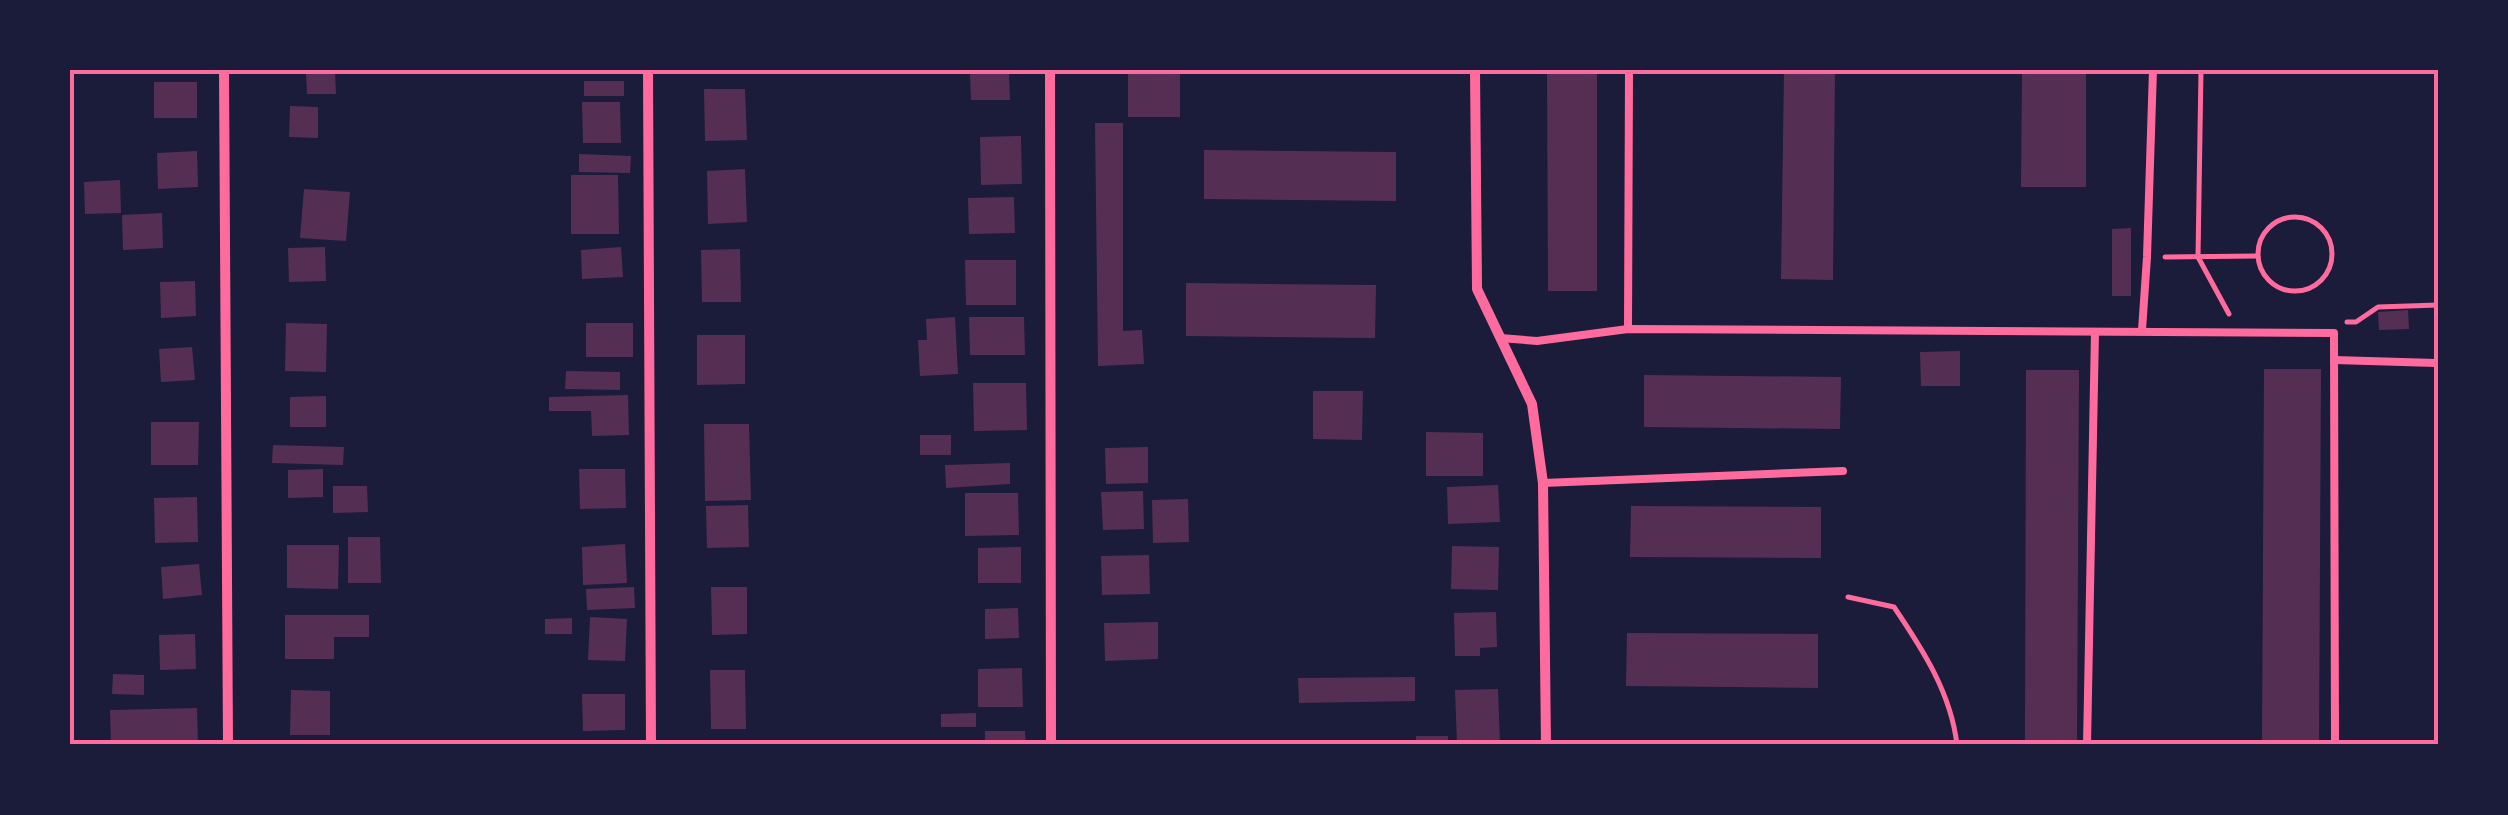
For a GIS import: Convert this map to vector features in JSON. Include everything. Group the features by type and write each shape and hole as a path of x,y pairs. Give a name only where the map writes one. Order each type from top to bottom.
{"street":[{"path":"224,70 228,745"},
{"path":"648,70 652,745"},
{"path":"1050,70 1051,745"},
{"path":"1475,70 1477,290 1532,404 1544,483 1546,745"}],"lane":[{"path":"1628,329 1629,70"},
{"path":"2142,330 2153,70"},
{"path":"1500,338 1537,341 1628,329 2334,334 2334,745"},
{"path":"2087,745 2096,332"},
{"path":"2334,360 2436,363"},
{"path":"1544,483 1843,470"}],"path":[{"path":"2201,70 2198,257 2236,327"},
{"path":"2294,216 2322,226 2334,252 2324,280 2298,293 2270,283 2257,256 2267,228 2294,216"},
{"path":"2147,256 2257,256"},
{"path":"2336,323 2356,322 2378,307 2438,305"},
{"path":"1848,597 1894,607 1923,650 1950,706 1957,745"}],"building":[{"path":"1128,70 1180,70 1180,117 1128,117"},
{"path":"1339,70 1371,70 1371,73 1339,74"},
{"path":"1547,70 1597,70 1597,291 1548,291"},
{"path":"1784,70 1835,70 1833,280 1781,279"},
{"path":"2022,70 2086,70 2086,187 2021,187"},
{"path":"335,72 336,94 307,94 306,73"},
{"path":"1009,73 1010,100 971,100 970,74"},
{"path":"584,81 624,81 624,96 584,96"},
{"path":"154,82 197,82 197,118 154,118"},
{"path":"704,89 745,89 747,140 705,141"},
{"path":"582,102 620,102 621,143 583,143"},
{"path":"290,106 318,107 318,138 289,137"},
{"path":"1095,123 1123,123 1123,331 1142,330 1144,364 1098,366"},
{"path":"1021,136 1022,184 981,185 980,137"},
{"path":"1204,150 1396,152 1396,201 1204,199"},
{"path":"197,151 198,187 158,189 157,153"},
{"path":"579,154 631,156 630,173 579,172"},
{"path":"745,169 747,222 708,224 707,171"},
{"path":"571,175 618,175 619,234 571,234"},
{"path":"120,180 121,213 85,214 84,182"},
{"path":"304,189 350,192 346,241 300,238"},
{"path":"1014,197 1015,233 969,234 968,198"},
{"path":"162,213 163,248 123,250 122,215"},
{"path":"2131,228 2131,296 2112,296 2112,229"},
{"path":"325,247 326,281 289,282 288,248"},
{"path":"621,247 623,277 582,279 581,250"},
{"path":"740,249 741,302 702,302 701,250"},
{"path":"965,260 1016,260 1016,305 966,305"},
{"path":"195,281 196,316 161,318 160,282"},
{"path":"1186,283 1376,285 1375,338 1186,336"},
{"path":"2408,310 2409,329 2379,330 2378,312"},
{"path":"955,317 958,374 920,376 918,340 927,340 926,319"},
{"path":"969,317 1024,317 1025,355 970,355"},
{"path":"286,323 327,324 326,372 285,371"},
{"path":"586,323 633,323 633,357 586,357"},
{"path":"697,335 745,335 745,384 697,385"},
{"path":"192,347 195,380 161,382 159,349"},
{"path":"1960,351 1960,386 1921,386 1920,352"},
{"path":"2264,369 2321,369 2319,745 2262,745"},
{"path":"2026,370 2079,370 2077,745 2025,745"},
{"path":"566,371 620,372 620,390 565,389"},
{"path":"1644,375 1841,377 1840,429 1644,427"},
{"path":"973,383 1026,383 1027,430 974,431"},
{"path":"1313,391 1363,391 1362,440 1313,439"},
{"path":"628,395 629,435 592,436 591,411 549,411 549,397"},
{"path":"326,396 326,427 290,427 290,397"},
{"path":"151,422 199,422 198,465 151,465"},
{"path":"704,424 749,424 751,500 705,501"},
{"path":"1426,432 1483,433 1483,476 1426,476"},
{"path":"920,435 951,435 951,455 920,455"},
{"path":"273,445 344,447 343,465 272,463"},
{"path":"1148,447 1148,483 1106,484 1105,448"},
{"path":"1010,463 1010,484 946,488 945,465"},
{"path":"323,469 323,497 288,498 288,470"},
{"path":"579,469 625,469 626,508 580,509"},
{"path":"1498,485 1500,522 1448,524 1447,487"},
{"path":"333,486 367,486 368,512 333,513"},
{"path":"1143,491 1144,529 1103,530 1101,492"},
{"path":"965,493 1018,493 1019,535 965,536"},
{"path":"197,497 198,542 155,543 154,498"},
{"path":"1188,499 1189,542 1153,543 1152,500"},
{"path":"748,505 749,547 707,548 706,506"},
{"path":"1631,506 1821,507 1821,558 1630,557"},
{"path":"348,537 380,537 381,583 348,583"},
{"path":"625,544 627,583 583,585 582,547"},
{"path":"287,545 339,545 338,589 287,588"},
{"path":"1452,546 1499,547 1498,590 1451,589"},
{"path":"1021,547 1021,583 978,583 978,548"},
{"path":"1149,555 1150,594 1102,595 1101,556"},
{"path":"199,564 202,595 163,599 161,567"},
{"path":"634,587 635,608 587,610 586,589"},
{"path":"711,587 747,587 747,634 712,635"},
{"path":"1018,608 1019,638 985,639 985,609"},
{"path":"1496,612 1497,647 1480,648 1480,656 1455,656 1454,613"},
{"path":"285,615 369,615 369,637 334,637 334,659 285,659"},
{"path":"590,617 627,619 625,661 588,660"},
{"path":"572,618 572,634 545,634 545,619"},
{"path":"1158,622 1158,659 1105,661 1104,623"},
{"path":"1627,633 1818,634 1818,688 1626,686"},
{"path":"195,634 196,669 160,670 159,635"},
{"path":"1022,668 1023,707 978,707 978,669"},
{"path":"710,670 745,670 746,729 711,729"},
{"path":"113,674 144,675 144,695 112,694"},
{"path":"1415,677 1415,701 1299,703 1298,678"},
{"path":"1498,689 1500,745 1457,745 1455,690"},
{"path":"291,690 330,691 330,735 290,735"},
{"path":"582,694 625,694 625,730 583,731"},
{"path":"197,708 198,744 111,745 110,710"},
{"path":"976,713 976,727 941,727 941,714"},
{"path":"985,731 1025,731 1026,745 985,745"},
{"path":"1416,736 1448,736 1448,745 1416,745"}]}
